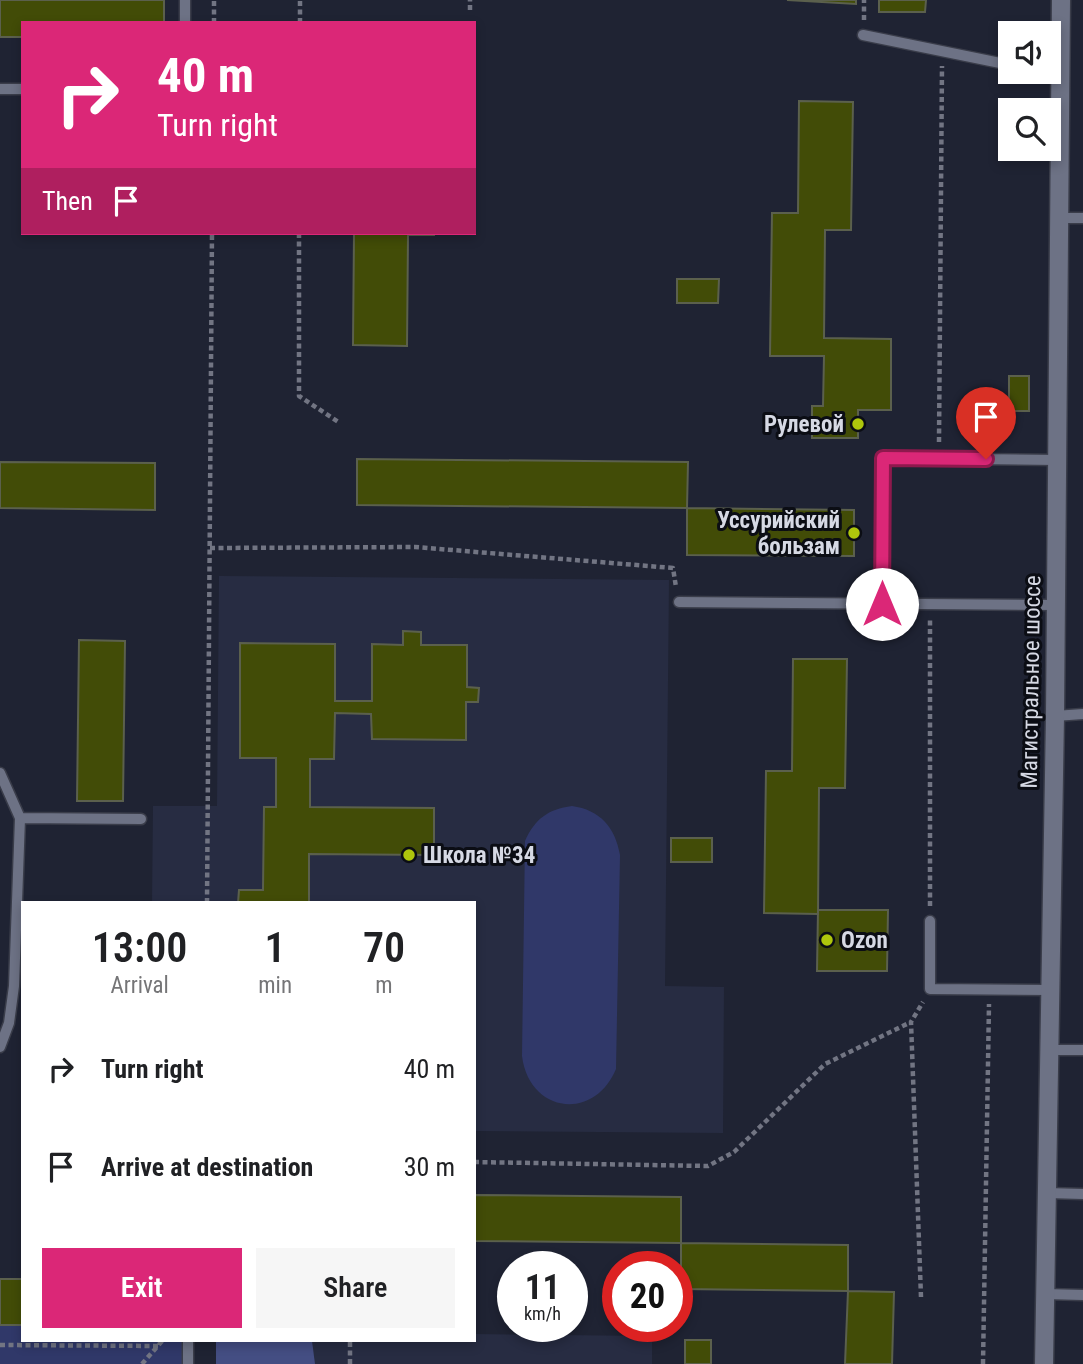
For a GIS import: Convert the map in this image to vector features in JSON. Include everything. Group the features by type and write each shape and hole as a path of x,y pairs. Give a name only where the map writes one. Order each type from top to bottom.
{"main road":[{"name":"Магистральное шоссе","path":"1059,21 1061,0"},
{"name":"Магистральное шоссе","path":"1044,1364 1056,605 1059,218 1055,84"}],"lane":[{"path":"185,21 186,0"},
{"path":"863,35 998,63"},
{"path":"0,89 21,89"},
{"path":"1059,218 1083,218"},
{"path":"882,604 883,458 1057,460"},
{"path":"679,602 1056,605"},
{"path":"1055,716 1083,714"},
{"path":"0,773 20,818 14,986 9,1023 0,1047"},
{"path":"20,818 141,819"},
{"path":"930,921 930,989 1050,990"},
{"path":"1049,1050 1083,1050"},
{"path":"1047,1193 1083,1194"},
{"path":"1045,1294 1083,1295"},
{"path":"188,1342 188,1364"}],"path":[{"path":"214,0 214,21"},
{"path":"300,0 300,21"},
{"path":"470,0 470,10"},
{"path":"939,459 942,51"},
{"path":"207,901 212,235"},
{"path":"299,235 299,396 340,423"},
{"path":"210,548 415,547 673,568 679,602"},
{"path":"930,604 930,921"},
{"path":"921,1297 911,1022 930,989"},
{"path":"983,1364 989,990"},
{"path":"476,1162 708,1166 734,1152 825,1064 911,1022"},
{"path":"142,1364 161,1342"},
{"path":"350,1342 350,1364"},
{"path":"0,1345 158,1346"}],"shaded area":[{"name":"Школа №34","path":"219,576 669,580 665,986 724,987 723,1133 476,1131 476,901 152,901 153,806 217,806"},
{"path":"572,806 591,811 605,821 618,845 620,855 616,1069 606,1086 593,1097 578,1103 563,1104 549,1099 537,1090 527,1075 522,1056 525,841 543,816"},
{"path":"0,1325 21,1325 21,1342 184,1342 184,1364 0,1364"},
{"path":"476,1334 497,1334 497,1342 588,1342 588,1335 602,1335 602,1342 652,1342 652,1364 223,1364 223,1342 476,1342"},
{"path":"216,1342 312,1342 315,1364 216,1364"}],"building":[{"path":"0,0 164,0 164,21 21,21 21,37 0,37"},
{"path":"787,0 856,0 856,4"},
{"path":"879,0 926,0 925,12 879,12"},
{"path":"799,101 853,102 851,230 825,230 824,338 891,339 891,410 858,410 858,438 812,438 812,406 823,406 824,356 770,356 772,213 798,213"},
{"path":"354,235 408,235 407,346 353,345"},
{"path":"677,279 719,279 718,303 677,303"},
{"path":"1009,376 1029,376 1029,411 1009,411"},
{"path":"357,459 688,462 687,508 357,505"},
{"path":"0,462 155,463 155,510 0,508"},
{"path":"687,508 854,510 854,556 687,555"},
{"path":"403,631 421,632 421,645 467,645 467,687 479,688 478,702 466,702 466,740 372,739 371,714 335,713 334,759 310,759 310,807 434,808 434,855 309,854 309,901 238,901 239,890 263,890 264,807 276,807 276,758 240,758 240,643 335,644 335,701 372,701 372,644 403,645"},
{"path":"79,640 125,641 123,801 77,801"},
{"path":"793,659 847,659 845,788 819,788 818,914 764,913 766,771 792,771"},
{"path":"671,838 712,838 712,862 671,862"},
{"path":"818,910 888,910 887,971 817,971"},
{"path":"476,1195 681,1197 681,1243 476,1241"},
{"path":"681,1243 848,1245 848,1291 693,1289 693,1251 681,1251"},
{"path":"0,1279 21,1279 21,1325 0,1325"},
{"path":"848,1291 894,1292 892,1364 845,1364"},
{"path":"711,1340 711,1364 685,1364 685,1342"}],"place":[{"name":"Рулевой","path":"858,424"},
{"name":"Уссурийский бользам","path":"854,533"},
{"name":"Школа №34","path":"409,855"},
{"name":"Ozon","path":"827,940"}],"route":[{"path":"882,604 883,458 986,459"}]}
